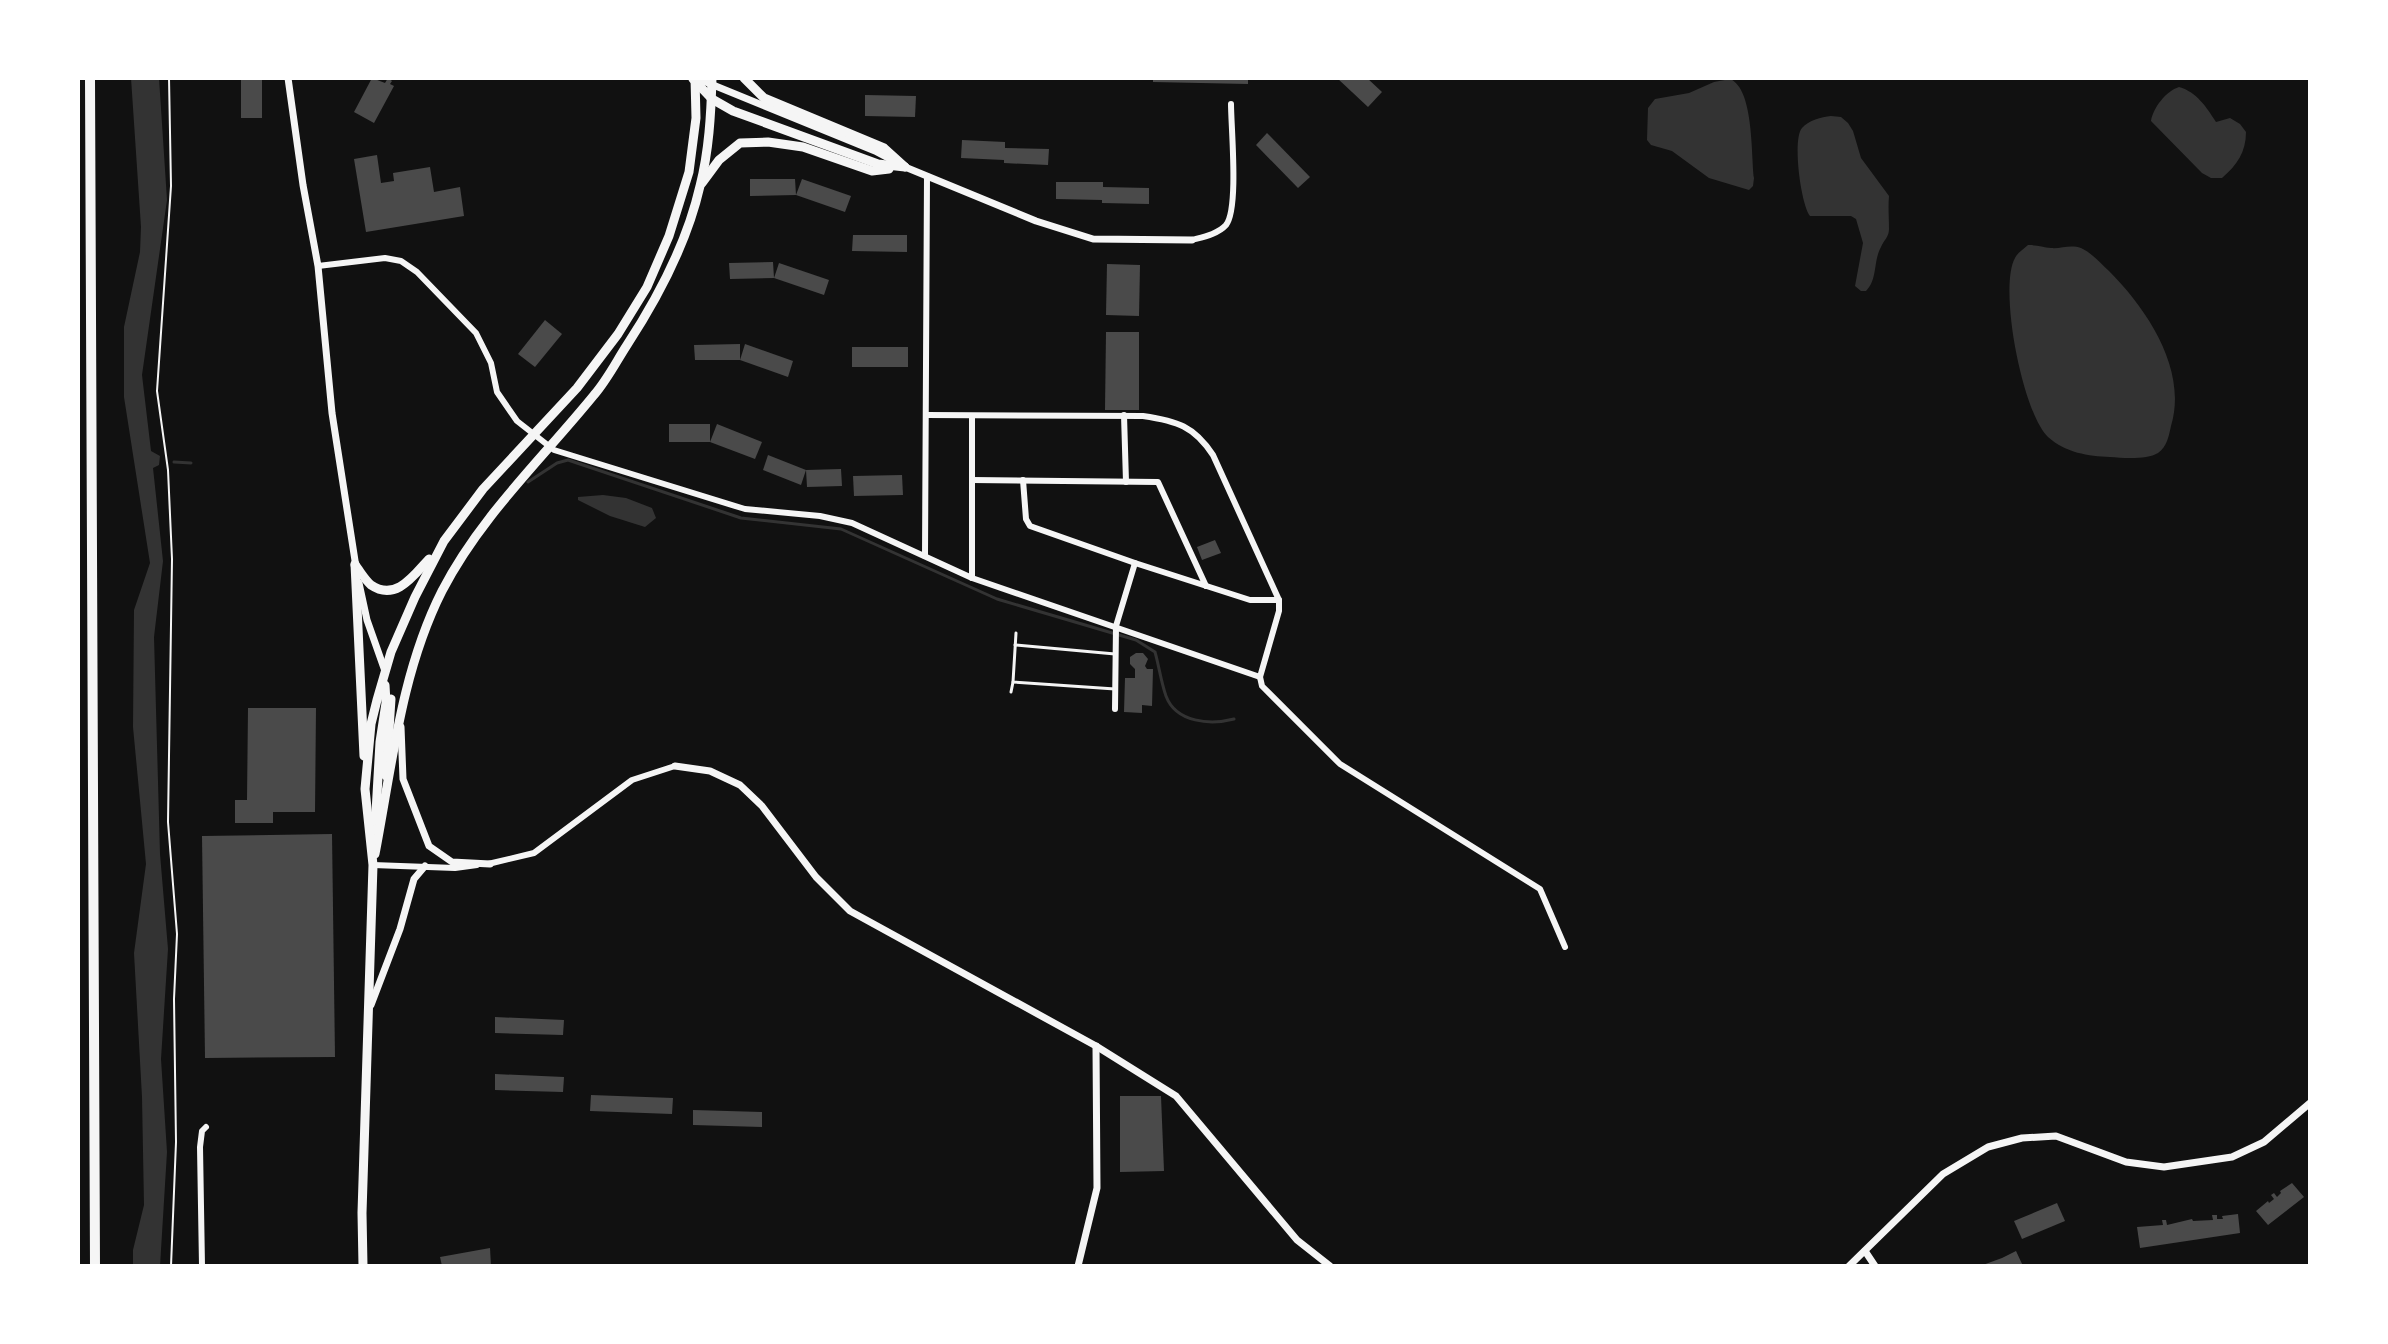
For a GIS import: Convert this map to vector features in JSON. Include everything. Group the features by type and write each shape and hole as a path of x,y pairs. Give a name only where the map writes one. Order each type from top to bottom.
{"highway":[{"path":"90,78 95,1266"}],"main road":[{"path":"355,564 370,584 386,591 405,586 483,489 577,388 618,334 647,287 669,236 689,172 696,118 694,78"},
{"path":"694,78 712,99 733,111 878,164 905,167"},
{"path":"744,78 764,98 884,148 905,167"},
{"path":"373,865 401,719 421,638 443,589 491,514 596,393 664,284 700,186 710,122 712,81"},
{"path":"693,140 700,135 704,140 695,190 696,202"},
{"path":"700,186 719,160 740,143 768,142 803,147 872,171 905,167"},
{"path":"365,789 371,724 385,672 415,597 444,541"},
{"path":"355,564 365,789 373,865"},
{"path":"385,672 390,685 391,704 385,804"},
{"path":"363,1266 373,865 380,742 386,703 385,672"}],"street":[{"path":"288,78 318,266 332,413 355,564 367,620 385,672"},
{"path":"694,78 712,81 1036,221 1093,239 1192,240 1213,234 1227,224 1233,205 1231,104"},
{"path":"925,556 927,176"},
{"path":"318,266 385,258 401,261 417,272 476,333 491,363 497,392 517,421 554,450 727,505 852,523 972,578 1260,677"},
{"path":"927,415 1124,415 1168,420 1186,426 1203,440 1213,455 1279,600 1279,611 1260,677 1262,686 1340,764 1540,889 1565,947"},
{"path":"1124,415 1126,482"},
{"path":"972,416 972,578"},
{"path":"972,480 1158,482 1206,586"},
{"path":"1023,480 1026,519 1030,526 1250,600 1279,600"},
{"path":"1115,709 1116,626 1135,563"},
{"path":"401,719 403,779 429,846 452,862 490,864"},
{"path":"373,865 455,868 490,864 534,853 632,780 675,766 710,771 740,785 762,806 816,877 850,911 1096,1046 1176,1096 1297,1240 1330,1266"},
{"path":"368,1011 400,929 414,879 425,866"},
{"path":"1078,1266 1097,1188 1096,1046"},
{"path":"1849,1266 1943,1174 1988,1147 2022,1138 2056,1136 2126,1162 2164,1167 2232,1157 2264,1142 2310,1103"},
{"path":"202,1266 200,1147 202,1131 206,1127"},
{"path":"1865,1251 1875,1266"}],"lane":[{"path":"1011,692 1016,633"},
{"path":"1015,645 1115,654"},
{"path":"1013,682 1115,689"}],"path":[{"path":"169,78 171,186 157,391 168,470 172,559 168,822 177,934 174,999 176,1142 171,1266"}],"shaded area":[{"path":"131,78 159,78 167,200 142,375 151,451 160,456 159,465 153,468 163,561 154,637 160,854 168,949 161,1059 167,1152 160,1266 133,1266 133,1250 144,1205 134,953 146,864 133,727 134,610 150,563 124,397 124,327 140,252 141,227"},
{"path":"1730,79 1738,85 1747,108 1754,178 1749,190 1709,178 1672,151 1651,145 1647,140 1648,108 1655,99 1689,93"},
{"path":"2179,87 2196,97 2216,122 2230,118 2246,132 2240,158 2222,178 2211,178 2202,173 2151,121 2161,101"},
{"path":"1831,116 1841,117 1848,123 1861,158 1889,196 1889,232 1866,291 1855,286 1863,243 1856,219 1851,216 1810,216 1801,186 1799,134 1808,123"},
{"path":"2028,245 2073,246 2085,250 2123,286 2150,322 2169,362 2174,384 2175,405 2170,429 2166,444 2158,453 2128,458 2078,453 2048,437 2039,424 2022,378 2009,295 2015,258"},
{"path":"603,495 626,498 652,508 656,518 645,527 610,516 578,500 578,497"}],"building":[{"path":"241,78 262,78 262,118 241,118"},
{"path":"372,78 385,83 388,78 394,86 374,123 354,112"},
{"path":"1153,78 1248,78 1248,84 1153,82"},
{"path":"1337,78 1367,78 1382,92 1368,107"},
{"path":"865,95 916,96 915,117 865,116"},
{"path":"1267,133 1310,177 1298,188 1256,145"},
{"path":"962,140 1005,142 1005,148 1049,149 1048,165 961,158"},
{"path":"377,155 381,183 394,181 393,173 430,167 434,192 460,187 464,216 366,232 354,159"},
{"path":"750,179 795,179 796,195 750,196"},
{"path":"802,179 851,196 845,212 796,195"},
{"path":"1056,182 1103,182 1103,187 1149,188 1149,204 1056,199"},
{"path":"853,235 907,235 907,252 852,251"},
{"path":"773,262 774,278 730,279 729,263"},
{"path":"779,263 829,280 824,295 774,278"},
{"path":"1107,264 1140,265 1139,316 1106,315"},
{"path":"545,320 562,334 535,367 518,354"},
{"path":"1106,332 1139,332 1139,410 1105,410"},
{"path":"740,344 740,360 695,360 694,345"},
{"path":"745,344 793,361 788,377 740,360"},
{"path":"852,347 908,347 908,367 852,367"},
{"path":"669,424 710,424 710,442 669,442"},
{"path":"717,424 762,442 755,459 710,442"},
{"path":"768,455 806,470 801,485 763,470"},
{"path":"841,469 842,486 807,487 806,470"},
{"path":"902,475 903,495 854,496 853,476"},
{"path":"1215,540 1221,553 1202,560 1197,547"},
{"path":"1143,653 1148,659 1145,666 1153,669 1152,706 1142,705 1142,713 1124,712 1125,678 1135,678 1130,657"},
{"path":"248,708 316,708 315,812 273,812 273,823 235,823 235,800 247,800"},
{"path":"332,834 335,1057 205,1058 202,836"},
{"path":"495,1017 564,1020 563,1035 495,1033"},
{"path":"495,1074 564,1077 563,1092 495,1090"},
{"path":"591,1095 673,1098 672,1114 590,1111"},
{"path":"1120,1096 1161,1096 1164,1171 1120,1172"},
{"path":"693,1110 762,1112 762,1127 693,1125"},
{"path":"2292,1183 2304,1197 2268,1225 2256,1211 2274,1199 2271,1195 2274,1193 2277,1197"},
{"path":"2057,1203 2065,1221 2022,1239 2014,1221"},
{"path":"2238,1214 2240,1233 2140,1248 2137,1227 2163,1225 2162,1220 2166,1220 2167,1225 2192,1219 2213,1220 2212,1215 2223,1219 2222,1216"},
{"path":"490,1248 491,1266 442,1266 440,1257"},
{"path":"2016,1251 2023,1266 1980,1266 2002,1258"}],"waterway":[{"path":"528,482 557,463 568,460 741,518 841,529 997,599 1136,640 1155,652 1166,696 1178,712 1195,720 1215,722 1234,719"},
{"path":"174,462 191,463"}]}
